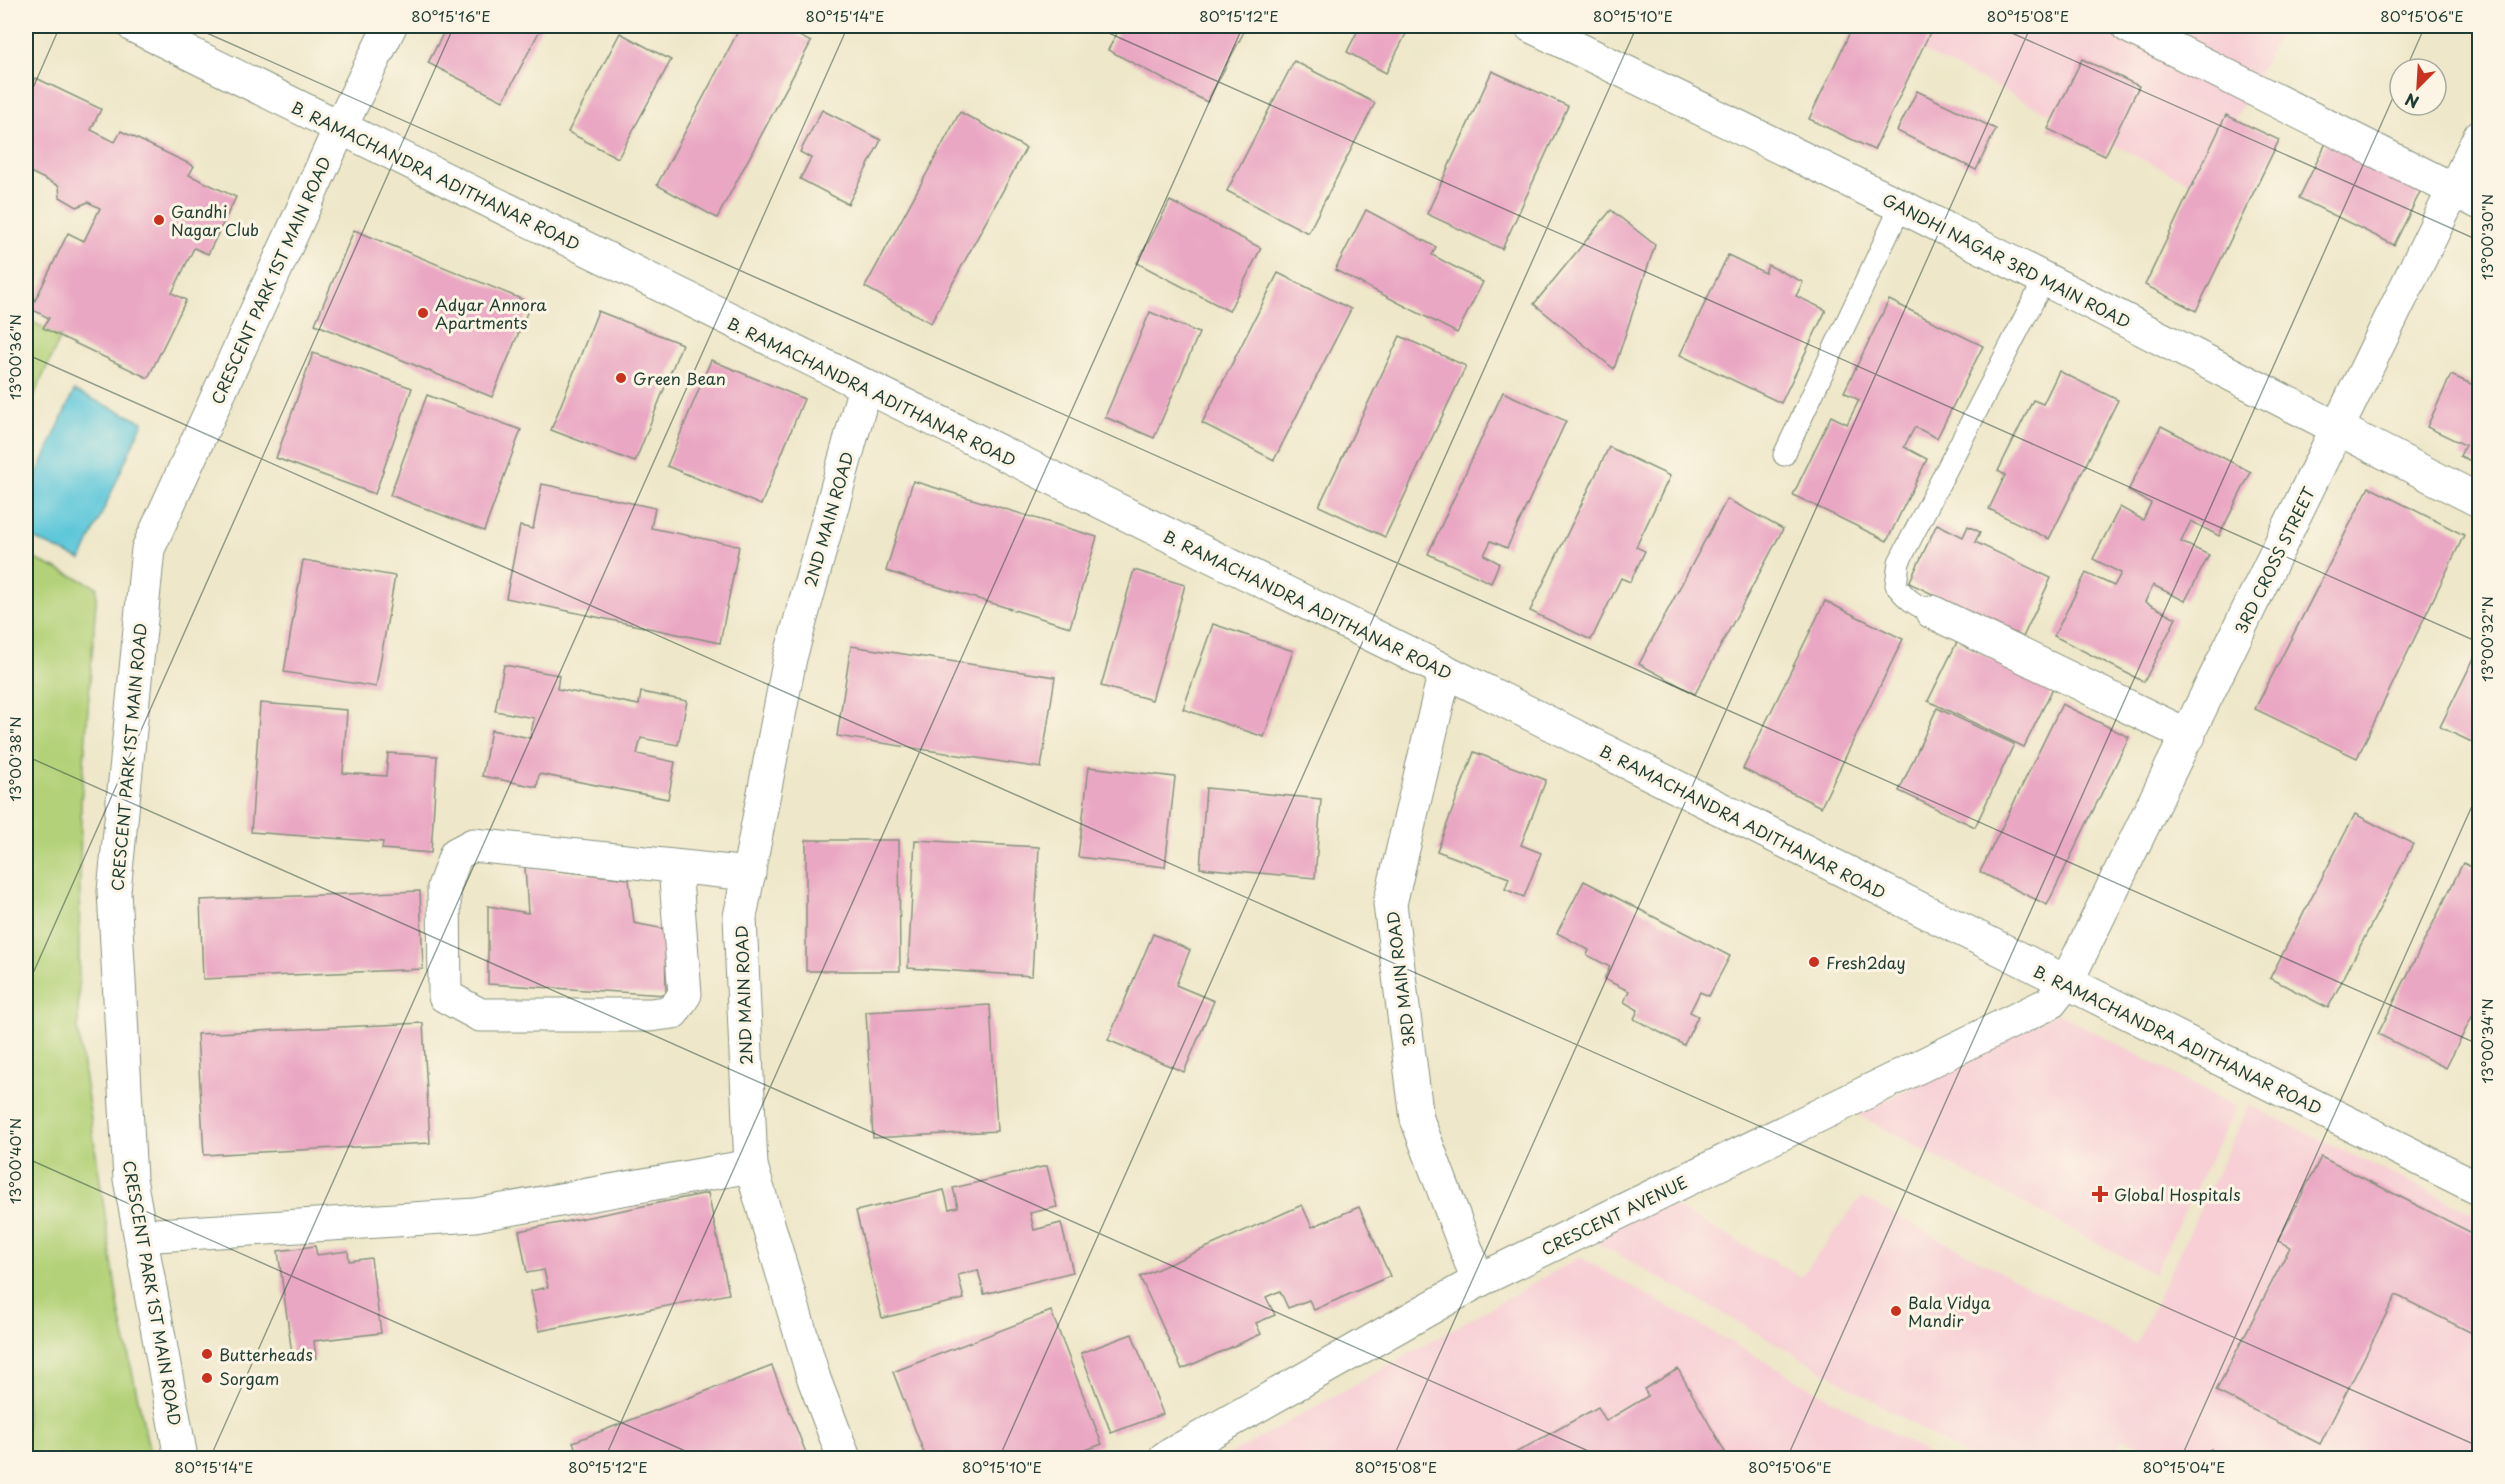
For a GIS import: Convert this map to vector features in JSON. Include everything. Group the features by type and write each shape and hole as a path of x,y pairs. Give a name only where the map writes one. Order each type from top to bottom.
{"street":[{"name":"B. RAMACHANDRA ADITHANAR ROAD","path":"134,26 1445,671 2480,1189"},
{"name":"CRESCENT PARK 1ST MAIN ROAD","path":"181,1458 130,1179 114,891 148,549 340,128 390,26"},
{"name":"GANDHI NAGAR 3RD MAIN ROAD","path":"1531,26 1900,206 2339,427 2480,501"},
{"path":"2128,26 2466,196"},
{"name":"3RD CROSS STREET","path":"2066,983 2339,427 2466,196 2480,136"},
{"name":"2ND MAIN ROAD","path":"844,1458 814,1379 751,1166 740,917 790,658 865,387"},
{"path":"1932,612 2189,736"},
{"name":"3RD MAIN ROAD","path":"1445,671 1390,904 1417,1119 1478,1281"},
{"path":"675,867 685,994 672,1012 650,1015 480,1015 445,996 444,887 456,854 473,845 749,874"},
{"name":"CRESCENT AVENUE","path":"1165,1458 1478,1281 2032,1014 2050,1003 2066,983"},
{"path":"141,1236 475,1215 751,1166"}],"lane":[{"path":"1784,455 1900,206"},
{"path":"1932,612 1916,606 1904,597 1896,585 1899,562 2044,280"}],"shaded area":[{"path":"1872,26 2284,26 2199,187"},
{"name":"Global Hospitals","path":"2058,1013 2236,1107 2154,1274 1858,1115"},
{"name":"Bala Vidya Mandir","path":"2249,1105 2479,1216 2479,1458 2172,1458 2123,1438 2111,1458 1970,1458 1786,1349 1585,1236 1659,1198 1801,1277 1861,1197 2136,1344"},
{"path":"1580,1257 1936,1458 1224,1458"}],"green space":[{"path":"26,319 61,336 26,413"},
{"path":"26,555 97,587 81,803 78,1032 120,1316 151,1458 26,1458"}],"water":[{"path":"74,391 143,422 81,560 26,535 26,474 35,478"}],"building":[{"path":"447,26 542,26 503,101 428,63"},
{"path":"741,26 781,26 811,42 717,218 657,185"},
{"path":"1121,26 1247,26 1207,102 1108,50"},
{"path":"1360,26 1410,26 1386,73 1347,52"},
{"path":"1853,26 1933,26 1874,150 1809,119"},
{"path":"620,33 671,60 618,158 568,132"},
{"path":"2082,59 2139,86 2105,156 2048,129"},
{"path":"1294,61 1375,103 1308,233 1227,191"},
{"path":"1492,71 1568,106 1502,249 1427,214"},
{"name":"Gandhi Nagar Club","path":"36,78 101,109 91,130 115,142 121,131 194,166 189,175 236,197 208,254 194,248 172,293 186,300 148,378 43,328 49,318 31,309 68,233 84,241 100,208 88,202 77,207 60,197 59,186 26,170 26,83 32,86"},
{"path":"1917,91 1996,129 1976,170 1897,131"},
{"path":"822,110 881,140 848,204 800,179 811,158 800,152"},
{"path":"960,112 1026,148 931,323 865,287"},
{"path":"2226,115 2279,140 2196,311 2145,285"},
{"path":"2330,135 2425,182 2394,245 2299,198"},
{"path":"1170,201 1261,248 1229,311 1137,263"},
{"path":"1366,210 1436,247 1432,255 1483,282 1457,333 1335,270"},
{"path":"1611,210 1655,245 1614,369 1534,304"},
{"name":"Adyar Annora Apartments","path":"354,230 531,303 492,397 315,324"},
{"path":"1728,255 1765,273 1768,265 1803,282 1796,296 1826,310 1781,403 1680,355"},
{"path":"1278,273 1351,309 1274,460 1202,423"},
{"path":"1889,300 1983,346 1937,438 1915,427 1904,447 1927,459 1887,541 1793,495 1831,416 1847,424 1859,400 1844,392"},
{"path":"598,311 682,344 635,462 551,430"},
{"path":"1150,312 1199,333 1154,438 1105,417"},
{"path":"1400,336 1466,366 1385,537 1319,506"},
{"path":"313,353 412,388 375,494 276,458"},
{"path":"711,360 804,399 761,505 667,466"},
{"path":"2059,371 2118,400 2049,539 1989,509 2005,475 1998,471 2033,400 2043,404"},
{"path":"2451,375 2480,388 2480,465 2460,456 2465,445 2427,427"},
{"path":"1503,392 1566,421 1507,548 1491,541 1484,555 1499,563 1491,583 1428,554"},
{"path":"427,395 521,430 484,531 390,495"},
{"path":"2161,426 2251,472 2219,536 2191,521 2181,542 2209,555 2185,601 2153,585 2145,602 2176,618 2144,682 2054,636 2086,573 2114,586 2121,573 2093,559 2120,507 2143,520 2151,503 2128,491"},
{"path":"1609,447 1670,476 1636,547 1645,551 1630,582 1621,578 1591,640 1530,611"},
{"path":"913,481 1097,537 1070,627 886,571"},
{"path":"542,484 655,508 651,528 739,546 720,643 506,598 520,526 533,529"},
{"path":"2369,487 2464,535 2357,758 2255,709"},
{"path":"1727,499 1783,529 1695,694 1639,664"},
{"path":"1937,524 1963,537 1968,526 1980,532 1975,542 2051,578 2023,637 1909,583"},
{"path":"303,560 395,576 376,687 284,672"},
{"path":"1134,570 1185,585 1152,700 1101,686"},
{"path":"1825,601 1903,639 1821,807 1743,769"},
{"path":"1213,624 1293,651 1264,737 1183,709"},
{"path":"1957,642 2053,688 2024,747 1928,701"},
{"path":"851,646 1055,677 1041,768 837,736"},
{"path":"2480,646 2480,746 2440,727"},
{"path":"504,665 559,675 557,689 639,705 641,692 687,701 678,745 641,738 637,754 675,762 668,799 539,774 537,787 482,776 491,730 530,738 534,718 495,711"},
{"path":"260,703 347,710 343,773 386,776 388,753 437,756 431,853 382,849 383,842 251,832"},
{"path":"2062,704 2129,737 2047,905 1980,872"},
{"path":"1937,708 2014,744 1975,827 1899,791"},
{"path":"1474,752 1546,780 1521,845 1541,853 1524,897 1505,889 1509,878 1437,851"},
{"path":"1089,767 1175,777 1165,867 1078,857"},
{"path":"1206,788 1321,799 1315,878 1200,868"},
{"path":"2355,814 2413,844 2328,1008 2270,978"},
{"path":"806,840 899,840 900,971 806,971"},
{"path":"915,840 1039,847 1032,976 908,968"},
{"path":"2463,863 2480,871 2480,1001 2446,1068 2378,1034"},
{"path":"525,867 629,879 634,923 665,929 666,995 488,984 488,906 528,913"},
{"path":"1584,881 1730,956 1709,996 1700,992 1690,1012 1698,1016 1684,1045 1634,1019 1638,1010 1624,1002 1629,991 1604,979 1610,967 1587,955 1589,950 1557,933"},
{"path":"420,891 423,969 203,979 200,900"},
{"path":"1153,934 1190,950 1176,985 1214,1001 1184,1072 1108,1040"},
{"path":"990,1005 997,1131 873,1138 866,1012"},
{"path":"423,1023 430,1143 204,1155 197,1034"},
{"path":"2321,1157 2480,1237 2480,1337 2396,1295 2320,1444 2216,1391 2290,1247 2278,1241"},
{"path":"1047,1166 1057,1207 1030,1213 1034,1230 1061,1223 1073,1272 984,1294 978,1270 958,1275 964,1299 882,1318 856,1211 944,1190 949,1209 958,1207 953,1188"},
{"path":"708,1193 729,1294 539,1331 531,1291 548,1287 544,1270 527,1273 519,1231"},
{"path":"1302,1205 1312,1227 1359,1207 1390,1276 1314,1310 1309,1300 1288,1308 1280,1291 1266,1297 1275,1315 1256,1323 1261,1334 1182,1369 1140,1277"},
{"path":"315,1246 317,1255 348,1251 349,1261 371,1258 381,1333 314,1341 316,1358 293,1361 278,1251"},
{"path":"1051,1311 1102,1444 1064,1458 926,1458 893,1372"},
{"path":"1132,1334 1163,1414 1111,1433 1081,1353"},
{"path":"772,1366 808,1458 735,1458 733,1453 718,1458 579,1458 573,1442"},
{"path":"1678,1369 1725,1452 1714,1458 1506,1458 1598,1407 1606,1421 1648,1396 1644,1389"},
{"path":"2211,1449 2217,1458 2196,1458"}],"place":[{"name":"Gandhi Nagar Club","path":"159,220"},
{"name":"Adyar Annora Apartments","path":"423,313"},
{"name":"Green Bean","path":"621,378"},
{"name":"Fresh2day","path":"1814,962"},
{"name":"Global Hospitals","path":"2100,1194"},
{"name":"Bala Vidya Mandir","path":"1896,1311"},
{"name":"Butterheads","path":"207,1354"},
{"name":"Sorgam","path":"207,1378"}]}
